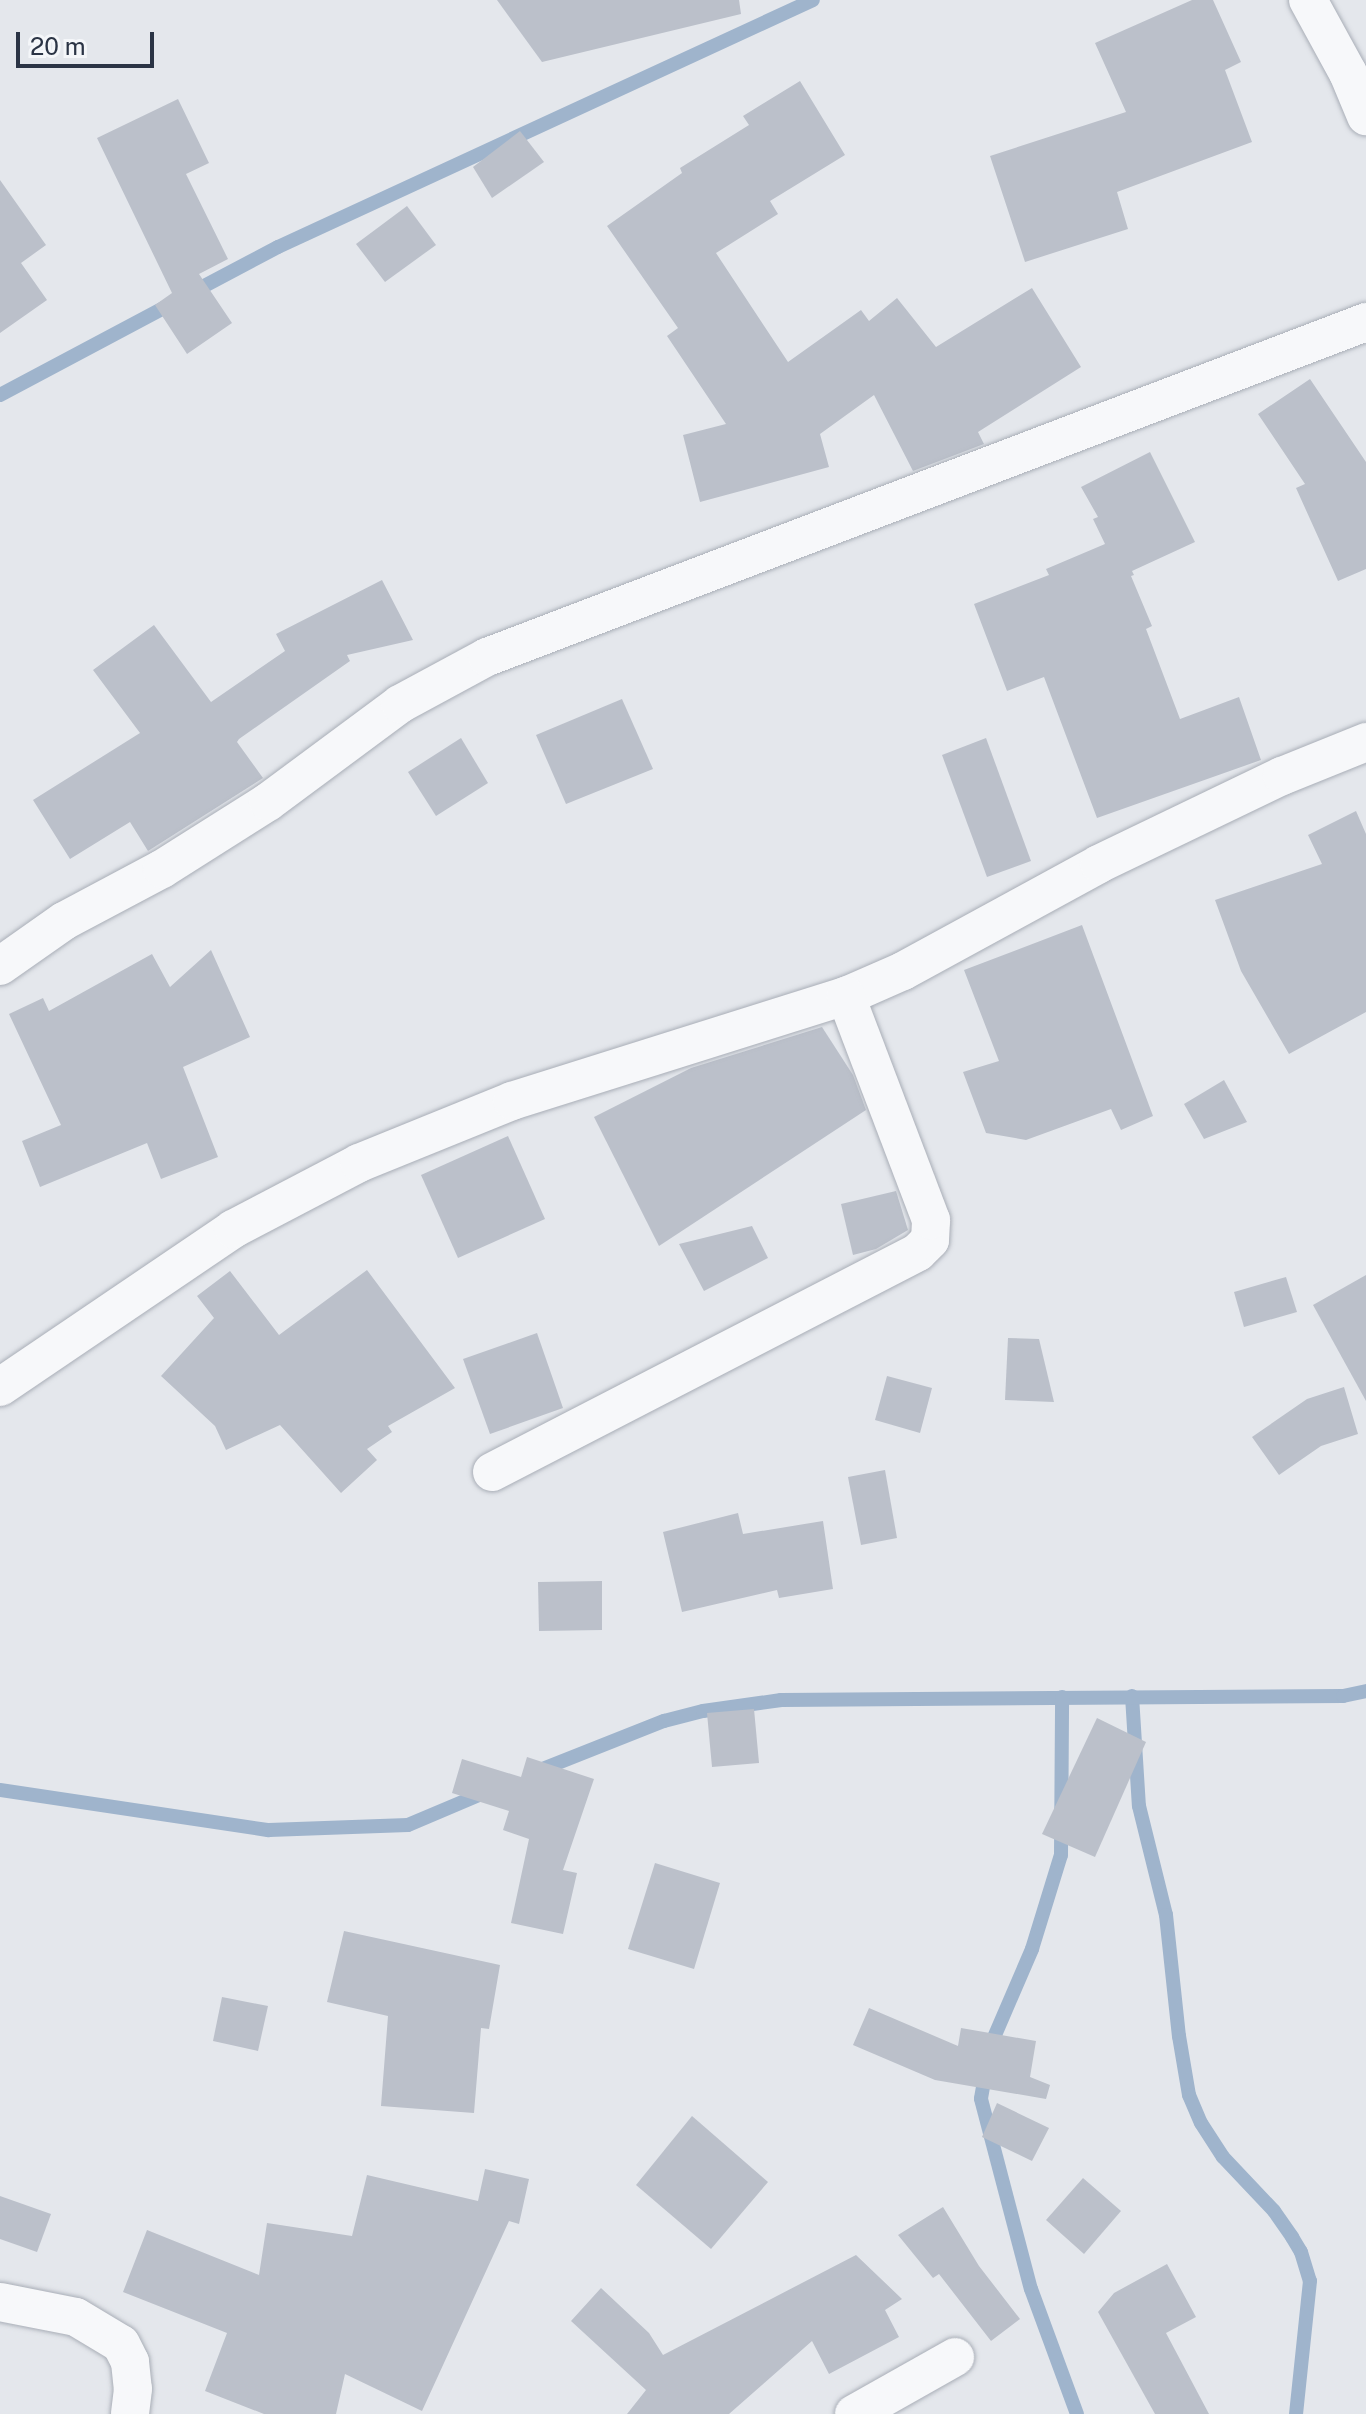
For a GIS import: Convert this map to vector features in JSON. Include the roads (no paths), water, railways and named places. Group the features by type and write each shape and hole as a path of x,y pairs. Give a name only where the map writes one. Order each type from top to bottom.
{"street":[{"path":"1308,0 1348,73 1366,116"},
{"path":"0,966 64,921 162,869 268,802 400,704 487,657 1366,322"},
{"path":"0,1387 233,1229 359,1163 512,1101 846,996 903,971 1099,864 1282,776 1366,742"},
{"path":"492,1472 918,1252 930,1240 931,1220 846,996"},
{"path":"0,2302 76,2317 121,2344 130,2362 133,2389 130,2414"},
{"path":"854,2414 955,2357"}],"waterway":[{"path":"191,293 278,247 813,0"},
{"path":"0,395 173,303"},
{"path":"535,1772 664,1721 703,1711 781,1700 1343,1696 1366,1691"},
{"path":"1132,1696 1139,1806 1166,1915 1179,2036 1189,2095 1201,2123 1223,2157 1274,2211 1292,2237 1301,2252 1310,2281 1296,2414"},
{"path":"989,2049 1032,1949 1061,1855 1062,1697"},
{"path":"0,1790 269,1830 408,1825 486,1792"},
{"path":"986,2070 981,2099 1031,2289 1077,2414"}]}
